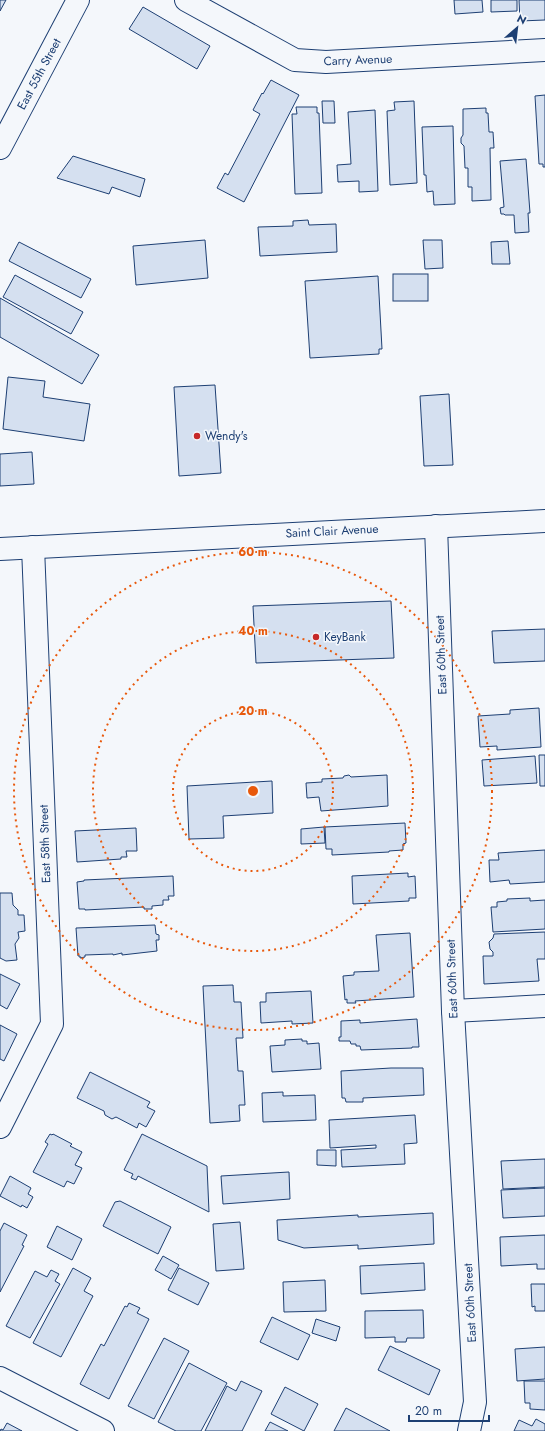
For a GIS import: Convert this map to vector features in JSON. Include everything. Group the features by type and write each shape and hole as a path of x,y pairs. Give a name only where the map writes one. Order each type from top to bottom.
{"street":[{"name":"East 55th Street","path":"0,148 78,0"},
{"name":"Carry Avenue","path":"186,0 295,60 326,62 545,50"},
{"name":"Saint Clair Avenue","path":"0,549 545,521"},
{"name":"East 60th Street","path":"436,526 453,1011 476,1402 469,1431"},
{"name":"East 58th Street","path":"0,1128 52,1024 33,547"},
{"path":"453,1011 545,1006"},
{"path":"0,1378 103,1431"}],"building":[{"path":"0,0 6,0 0,11"},
{"path":"454,0 482,0 483,12 455,14"},
{"path":"491,0 517,0 517,11 491,12"},
{"path":"519,0 545,0 545,20 520,21"},
{"path":"143,7 210,46 197,69 129,29"},
{"path":"271,80 299,95 244,202 217,188 225,173 228,175 260,114 253,110"},
{"path":"545,95 545,167 543,167 543,164 539,164 535,96"},
{"path":"322,101 334,101 335,123 323,123"},
{"path":"414,101 417,183 390,185 387,111 395,110 394,102"},
{"path":"296,107 317,107 317,113 319,113 322,193 295,194 292,114 297,114"},
{"path":"486,108 486,113 488,113 489,132 493,132 494,148 490,148 491,200 472,201 472,187 468,187 468,168 465,168 464,146 461,143 461,138 463,135 463,109"},
{"path":"375,110 378,191 359,192 359,181 338,182 337,165 351,164 348,112"},
{"path":"453,126 455,204 434,205 433,191 427,192 426,175 424,175 422,127"},
{"path":"73,156 145,179 140,197 112,187 109,194 57,178"},
{"path":"526,159 530,213 528,213 529,232 515,233 514,215 501,214 500,208 504,207 500,161"},
{"path":"308,220 309,225 336,224 337,252 260,256 258,227 293,226 293,221"},
{"path":"205,240 208,278 136,285 133,246"},
{"path":"423,240 442,240 443,268 425,269"},
{"path":"508,241 510,264 492,264 491,242"},
{"path":"19,242 91,279 81,298 9,261"},
{"path":"393,274 428,274 428,301 393,301"},
{"path":"15,275 83,312 71,334 3,297"},
{"path":"378,276 382,349 379,349 379,354 310,358 305,281"},
{"path":"0,298 99,355 82,384 0,337"},
{"path":"8,377 45,381 43,397 90,404 84,441 3,429"},
{"path":"215,385 221,473 179,476 174,387"},
{"path":"449,394 453,465 424,466 420,396"},
{"path":"32,452 34,484 0,486 0,454"},
{"path":"391,601 394,658 256,663 253,606"},
{"path":"545,629 545,661 494,663 492,631"},
{"path":"539,708 541,747 497,750 497,746 480,747 478,716 510,714 510,710"},
{"path":"539,755 545,755 545,786 540,786"},
{"path":"535,756 537,783 484,786 482,760"},
{"path":"349,775 351,777 387,775 388,806 321,811 319,797 307,798 306,783 322,782 322,779 343,778 344,776"},
{"path":"272,781 273,813 223,816 224,838 189,839 187,786"},
{"path":"405,823 406,843 403,844 403,850 332,855 332,849 326,849 325,827"},
{"path":"324,827 325,843 301,844 301,829"},
{"path":"136,828 137,851 126,851 127,857 121,857 121,859 77,862 75,831"},
{"path":"545,850 545,882 510,884 509,880 490,882 489,860 499,860 498,853"},
{"path":"408,873 408,877 415,876 416,898 409,898 409,901 353,904 352,876"},
{"path":"173,876 174,896 168,896 169,900 163,900 163,905 152,906 152,909 144,909 144,907 79,909 77,882 84,880"},
{"path":"0,893 12,893 13,905 18,910 18,915 24,915 25,931 18,932 19,938 15,944 17,960 6,961 0,958"},
{"path":"530,898 530,901 545,900 545,929 493,932 491,907 497,907 497,902 507,901 507,899"},
{"path":"155,925 156,934 159,935 159,940 156,940 157,951 122,955 122,953 113,955 85,955 85,957 80,958 80,956 78,956 76,928"},
{"path":"545,932 545,959 537,959 539,981 484,984 483,956 493,956 489,942 493,938 494,934"},
{"path":"410,933 414,997 355,1001 356,1003 347,1003 347,999 345,1000 343,976 354,975 354,972 379,971 376,935"},
{"path":"0,974 20,984 7,1009 0,1005"},
{"path":"233,985 234,1002 241,1002 243,1038 236,1038 238,1071 243,1071 245,1105 239,1105 240,1121 210,1123 203,986"},
{"path":"311,991 313,1023 292,1024 292,1021 261,1023 260,1002 266,1002 266,993"},
{"path":"417,1019 419,1047 361,1050 360,1046 351,1044 350,1041 339,1041 339,1037 341,1037 341,1021 360,1020 360,1023"},
{"path":"0,1025 17,1034 4,1061 0,1059"},
{"path":"302,1039 302,1041 307,1041 307,1044 319,1043 321,1069 272,1072 270,1046 285,1045 285,1040"},
{"path":"423,1068 424,1095 363,1098 363,1102 346,1102 345,1098 342,1098 341,1071"},
{"path":"90,1072 150,1102 147,1107 155,1111 146,1127 139,1123 137,1128 116,1117 112,1119 105,1115 104,1111 77,1098"},
{"path":"283,1092 283,1096 315,1095 316,1120 263,1122 262,1093"},
{"path":"415,1115 417,1143 404,1144 405,1164 342,1167 341,1150 376,1148 376,1145 330,1148 329,1120"},
{"path":"50,1134 53,1134 72,1144 70,1146 82,1152 75,1165 82,1168 74,1184 67,1181 64,1187 33,1172 48,1144 45,1142"},
{"path":"142,1134 207,1166 209,1212 138,1176 136,1180 131,1178 133,1174 124,1170"},
{"path":"317,1150 336,1150 336,1166 317,1165"},
{"path":"545,1159 545,1187 503,1189 501,1161"},
{"path":"289,1172 290,1199 223,1204 221,1176"},
{"path":"10,1176 31,1188 28,1194 33,1197 27,1208 22,1205 21,1207 0,1196"},
{"path":"545,1188 545,1216 503,1218 501,1190"},
{"path":"120,1201 171,1227 158,1254 103,1226 115,1202"},
{"path":"433,1213 434,1244 358,1249 358,1245 304,1248 278,1240 277,1220 358,1215 358,1217"},
{"path":"240,1222 244,1269 216,1271 213,1224"},
{"path":"4,1223 27,1235 22,1245 24,1246 0,1292 0,1231"},
{"path":"57,1226 82,1239 72,1260 47,1247"},
{"path":"545,1235 545,1269 537,1269 537,1264 501,1266 500,1237"},
{"path":"163,1256 179,1265 171,1279 155,1270"},
{"path":"424,1263 425,1290 361,1294 360,1266"},
{"path":"73,1268 91,1278 84,1291 93,1296 61,1357 33,1343"},
{"path":"179,1268 209,1283 198,1305 168,1290"},
{"path":"51,1270 59,1274 55,1281 60,1284 30,1338 6,1326 35,1271 47,1277"},
{"path":"325,1280 326,1311 284,1312 283,1282"},
{"path":"531,1284 545,1284 545,1311 535,1311 535,1306 532,1307"},
{"path":"129,1303 140,1308 137,1313 149,1319 109,1399 80,1384 101,1344 104,1346 125,1306 127,1307"},
{"path":"423,1310 424,1338 407,1338 406,1342 395,1342 395,1337 365,1338 365,1311"},
{"path":"272,1317 310,1335 298,1360 260,1342"},
{"path":"316,1319 340,1327 336,1341 312,1333"},
{"path":"164,1338 189,1351 154,1419 128,1406"},
{"path":"390,1346 440,1370 429,1395 378,1370"},
{"path":"545,1347 545,1379 517,1381 515,1349"},
{"path":"189,1363 227,1383 201,1431 176,1431 158,1422"},
{"path":"241,1381 262,1391 242,1431 205,1431 227,1386 236,1391"},
{"path":"524,1381 545,1381 545,1410 530,1409 530,1403 525,1403"},
{"path":"285,1387 318,1404 304,1431 271,1414"},
{"path":"346,1408 390,1431 334,1431"},
{"path":"536,1419 545,1424 545,1431 514,1431 519,1420 532,1426"},
{"path":"270,1422 288,1431 265,1431"},
{"path":"7,1423 22,1431 0,1431 1,1429 3,1430"}],"place":[{"name":"Wendy's","path":"197,436"},
{"name":"KeyBank","path":"316,637"}]}
